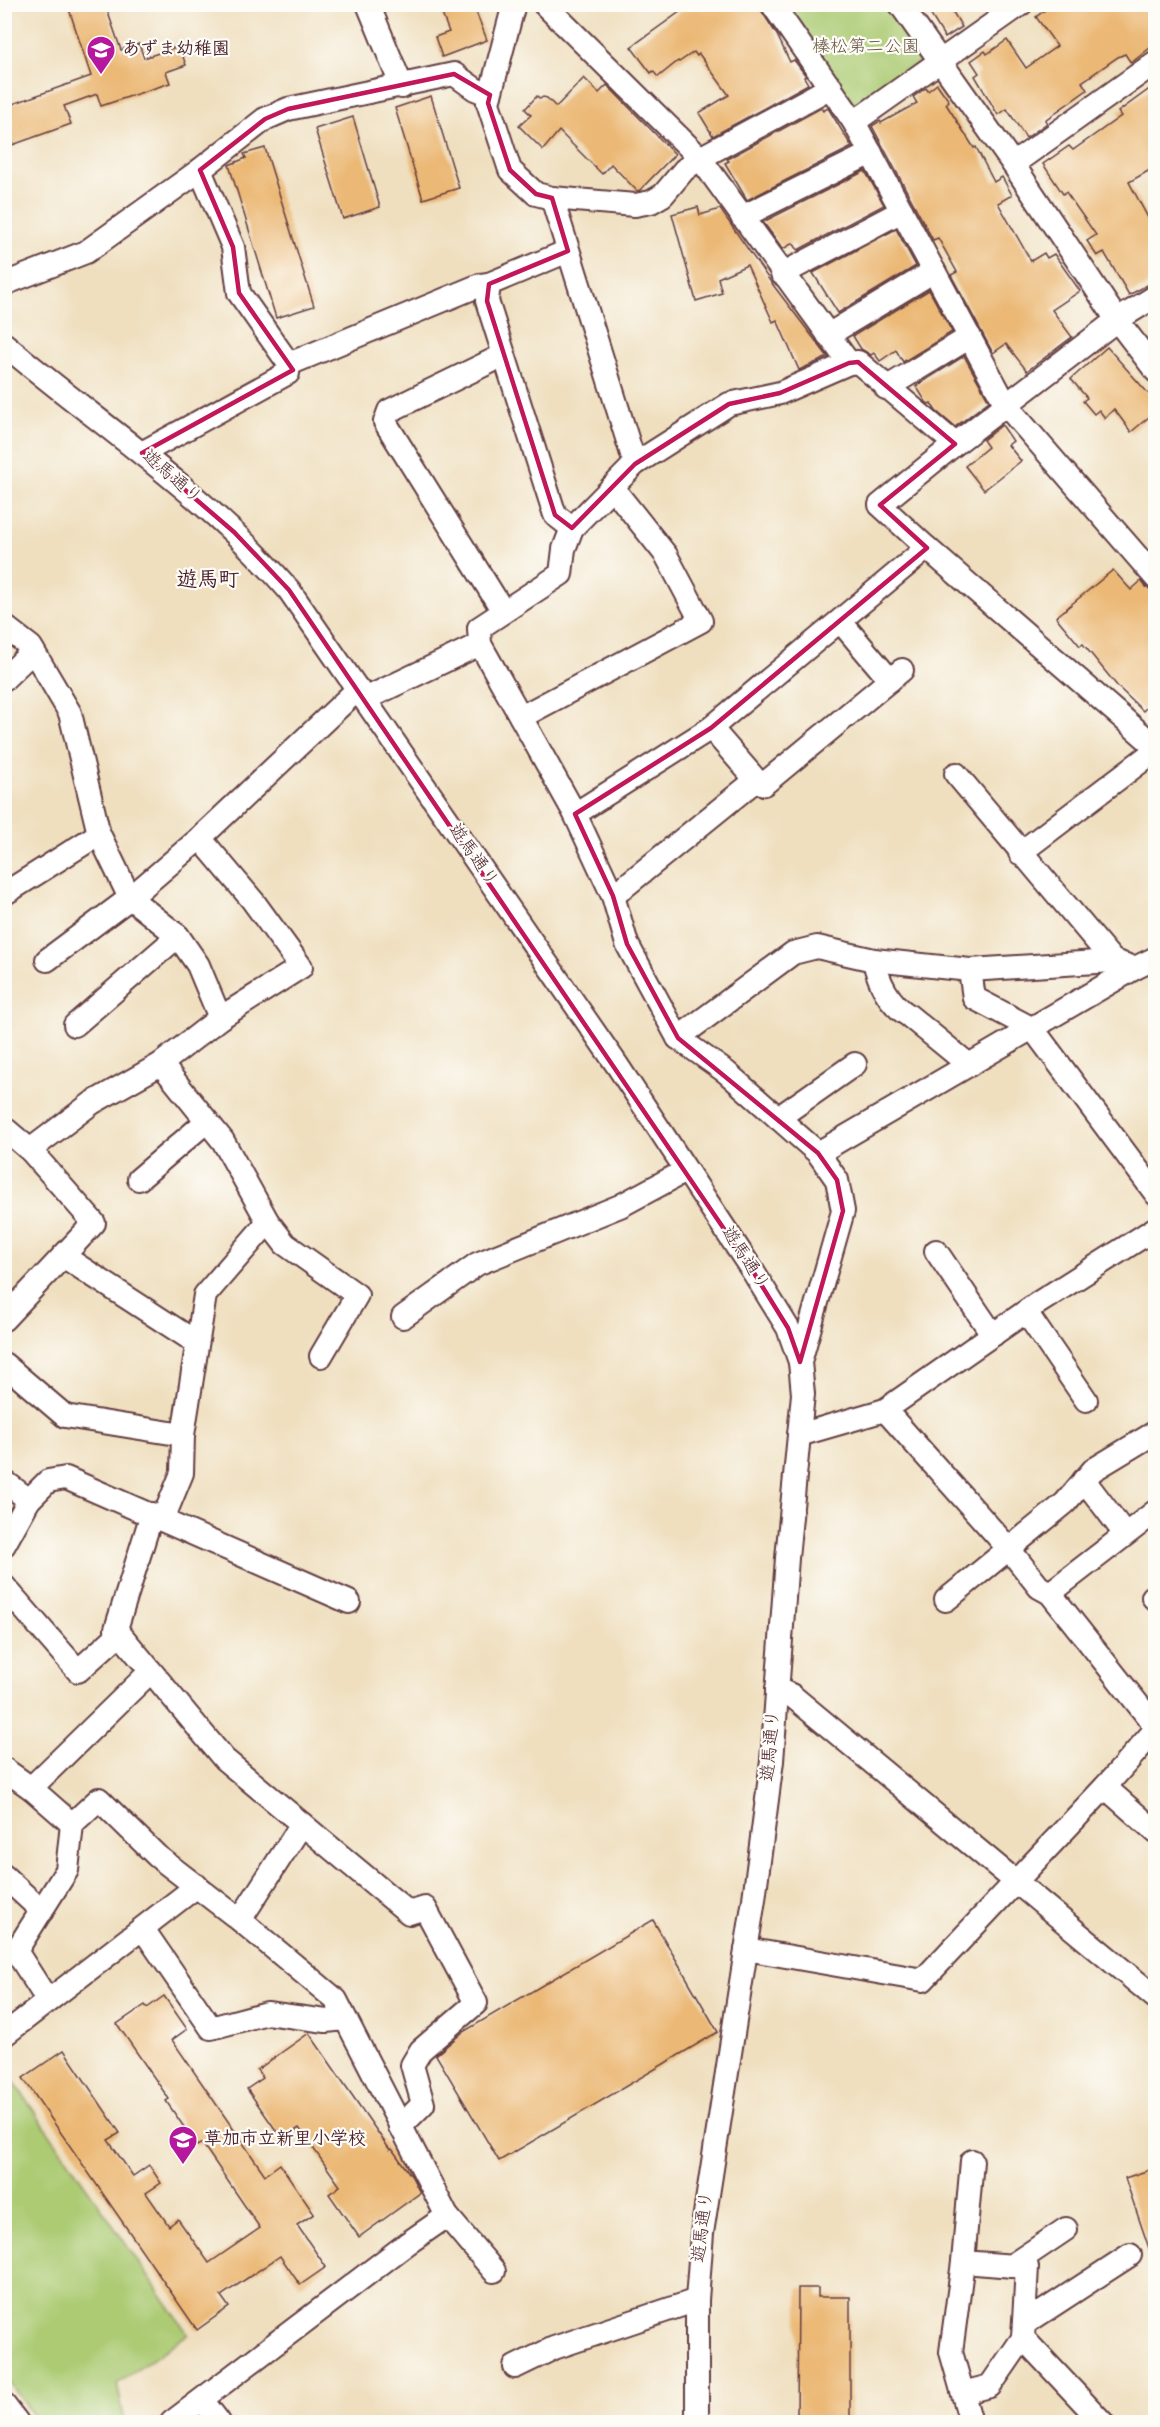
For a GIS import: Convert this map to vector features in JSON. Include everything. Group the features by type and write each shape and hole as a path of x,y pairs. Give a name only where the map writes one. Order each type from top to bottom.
{"street":[{"path":"368,4 402,87"},
{"path":"514,4 488,102 510,170 536,194 552,198 635,205 651,202 663,195 684,170 700,158 831,87"},
{"path":"544,4 700,158 782,274 849,363"},
{"path":"772,4 854,122 1006,405 1155,578"},
{"path":"900,4 1013,164 1117,320 1155,370"},
{"path":"854,122 1021,4"},
{"path":"1013,164 1155,62"},
{"path":"4,284 86,252 200,170 265,118 288,109 402,87 454,74 475,89 490,95"},
{"path":"742,217 871,153"},
{"path":"142,453 288,373 289,364 239,292 233,247 200,170"},
{"path":"552,198 635,464"},
{"path":"782,274 902,211"},
{"path":"289,364 480,285 489,285 568,251"},
{"path":"828,335 934,271"},
{"path":"489,285 487,301 555,515 572,528"},
{"path":"1020,853 1155,748 880,505 955,444 1117,320 1155,296"},
{"path":"886,388 970,337"},
{"name":"遊馬通り","path":"4,344 142,453 261,558 289,590 610,1055 754,1273 788,1328 800,1362 803,1394 772,1761 746,1949 702,2232 697,2300 697,2422"},
{"path":"503,611 385,422 388,411 504,355"},
{"path":"800,1362 843,1210 837,1180 818,1153 726,1072 678,1038 627,944 614,896 575,814 480,644 479,628 561,574 564,549 572,528 635,464 729,404 780,393 849,363 858,362 955,444"},
{"path":"521,717 701,621 666,555 612,487"},
{"path":"575,814 711,728 927,548"},
{"path":"711,728 756,780 764,784 896,675 841,621"},
{"path":"4,627 33,651 69,713 99,834 130,898 178,936 198,965 220,1018"},
{"path":"47,960 130,898 361,694 480,644"},
{"path":"4,680 33,651"},
{"path":"956,774 1113,961"},
{"path":"614,896 756,780"},
{"path":"4,894 99,834"},
{"path":"30,1150 92,1103 161,1064 220,1018 301,967 253,901 200,838"},
{"path":"75,1024 178,936"},
{"path":"678,1038 793,952 817,947 874,960 970,970 1113,961 1135,968"},
{"path":"818,1153 1155,958"},
{"path":"874,960 877,976 897,1009 908,1015 969,1065"},
{"path":"970,970 974,998 1031,1028 1155,1194"},
{"path":"161,1064 223,1141 268,1222 285,1244 357,1295 321,1356"},
{"path":"778,1118 855,1064"},
{"path":"139,1179 207,1121"},
{"path":"4,1128 30,1150 94,1222 4,1319"},
{"path":"403,1317 477,1264 620,1206 685,1171"},
{"path":"268,1222 205,1295 183,1435 182,1473 158,1517 116,1629 224,1759 410,1913 424,1908 476,2002 421,2050 412,2065 423,2104 400,2127"},
{"path":"799,1435 885,1410 1026,1312 1152,1236"},
{"path":"936,1251 993,1335"},
{"path":"63,1256 197,1343"},
{"path":"1026,1312 1086,1400"},
{"path":"4,1364 65,1416 183,1435"},
{"path":"746,1949 922,1980 1105,1787 1155,1728 1050,1593 1039,1587 1009,1549 885,1410"},
{"path":"946,1600 1065,1503 1093,1470 1155,1432"},
{"path":"4,1545 30,1500 48,1481 66,1478 349,1602"},
{"path":"1084,1480 1125,1534"},
{"path":"4,1481 30,1500"},
{"path":"1050,1593 1155,1511"},
{"path":"4,1586 78,1671 119,1634"},
{"path":"31,1788 150,1672"},
{"path":"777,1689 791,1695 1155,1998"},
{"path":"4,1770 31,1788 72,1824"},
{"path":"1105,1787 1155,1832"},
{"path":"48,2001 10,1957 67,1870 72,1824 99,1799 157,1856 240,1920 336,2000 447,2216 494,2271"},
{"path":"240,1920 302,1824"},
{"path":"4,1876 42,1911"},
{"path":"4,2035 196,1886"},
{"path":"143,1929 211,2028 267,2013 326,2021 345,2019"},
{"path":"969,2422 951,2352 963,2262 972,2161"},
{"path":"172,2422 447,2216"},
{"path":"1011,2266 1066,2229"},
{"path":"963,2393 990,2386 1024,2331 1130,2255"},
{"path":"963,2262 1027,2267 1024,2331 1102,2422"},
{"path":"515,2367 554,2348 697,2300"},
{"path":"202,2400 219,2422"},
{"path":"4,2406 17,2422"}],"highlighted area":[{"path":"454,74 490,95 488,103 510,170 536,194 552,198 568,251 489,284 487,301 555,515 572,528 635,464 729,404 780,393 849,363 858,362 955,444 880,505 927,548 711,728 575,814 613,896 627,944 678,1038 818,1153 837,1180 843,1211 800,1362 788,1328 754,1273 289,590 234,532 142,453 293,370 239,293 233,247 200,170 265,119 288,109"}],"green space":[{"name":"榛松第二公園","path":"783,5 889,5 922,51 919,63 861,105 851,102"},
{"path":"5,2069 188,2334 117,2384 125,2422 38,2422 5,2377"}],"building":[{"path":"84,4 105,4 121,50 139,44 144,58 179,46 186,65 166,72 170,83 101,106 97,94 64,106 71,124 4,148 4,107 91,76 69,9"},
{"path":"466,4 473,4 487,40 442,57 435,37 449,32 442,14"},
{"path":"691,4 757,4 777,35 790,62 794,60 806,76 804,77 808,84 713,136 699,113 729,95 699,54 697,56 694,52 658,77 653,71 651,73 631,47"},
{"path":"924,4 948,4 962,27 945,38"},
{"path":"1053,4 1152,4 1155,10 1155,44 1131,63 1125,54 1082,82 1087,90 1045,120 1047,123 1026,138 1007,109 998,115 975,76 979,73 971,61 985,51 987,54 1007,40 1026,68 1057,46 1036,17"},
{"path":"584,78 599,93 607,85 675,154 640,190 637,191 611,164 602,174 559,131 543,150 519,126 531,115 525,109 537,96 540,99 547,98 556,107"},
{"path":"937,84 949,101 946,104 974,148 976,147 994,182 1002,177 1012,195 998,203 1031,261 1044,253 1047,258 1054,254 1080,291 1052,310 1072,337 1027,371 1006,344 993,353 951,275 957,272 938,238 933,240 872,126 917,103 913,97 926,88 928,91"},
{"path":"1155,85 1155,167 1129,182 1155,231 1155,281 1129,295 1104,252 1097,256 1087,241 1096,235 1066,192 1063,194 1043,164 1069,146 1073,150 1121,116 1118,112"},
{"path":"431,96 459,188 423,199 395,108"},
{"path":"821,108 823,111 828,108 852,147 747,200 725,163 729,161 727,159"},
{"path":"353,117 380,207 343,219 315,129"},
{"path":"265,148 314,306 276,318 229,165 246,158 244,154"},
{"path":"865,171 884,205 798,250 793,243 783,249 763,222"},
{"path":"698,207 700,215 720,209 770,281 828,357 799,370 777,320 773,322 747,265 718,278 722,293 696,301 672,214"},
{"path":"896,229 916,266 838,313 813,273"},
{"path":"929,290 952,332 903,362 896,350 880,361 874,353 871,355 861,349 853,336"},
{"path":"1107,347 1155,401 1155,412 1131,432 1114,409 1105,418 1099,410 1094,414 1083,401 1087,398 1071,379"},
{"path":"964,356 989,401 955,427 936,411 931,403 926,402 916,386"},
{"path":"1002,425 1013,441 1008,445 1021,461 984,490 965,466 988,447 983,440"},
{"path":"1113,570 1131,590 1141,581 1146,587 1155,591 1155,699 1143,711 1118,687 1083,644 1080,646 1056,617"},
{"path":"653,1920 718,2032 499,2161 436,2055 463,2032"},
{"path":"164,1996 187,2029 172,2040 265,2175 280,2164 314,2214 297,2225 326,2267 300,2285 280,2256 221,2296 229,2307 197,2330 23,2078 64,2050 120,2133 108,2140 133,2176 149,2165 161,2183 146,2193 169,2226 178,2219 209,2263 260,2228 202,2143 197,2146 166,2101 169,2099 117,2024 145,2005 147,2008"},
{"path":"309,2033 390,2150 392,2149 412,2177 420,2193 359,2237 329,2194 340,2186 299,2128 282,2139 247,2089 263,2078 257,2070"},
{"path":"1155,2168 1155,2259 1153,2260 1125,2178"},
{"path":"798,2288 818,2288 818,2297 850,2297 850,2422 797,2422"}],"place":[{"name":"あずま幼稚園","path":"101,76"},
{"name":"草加市立新里小学校","path":"183,2166"}],"district":[{"name":"遊馬町","path":"208,582"}]}
